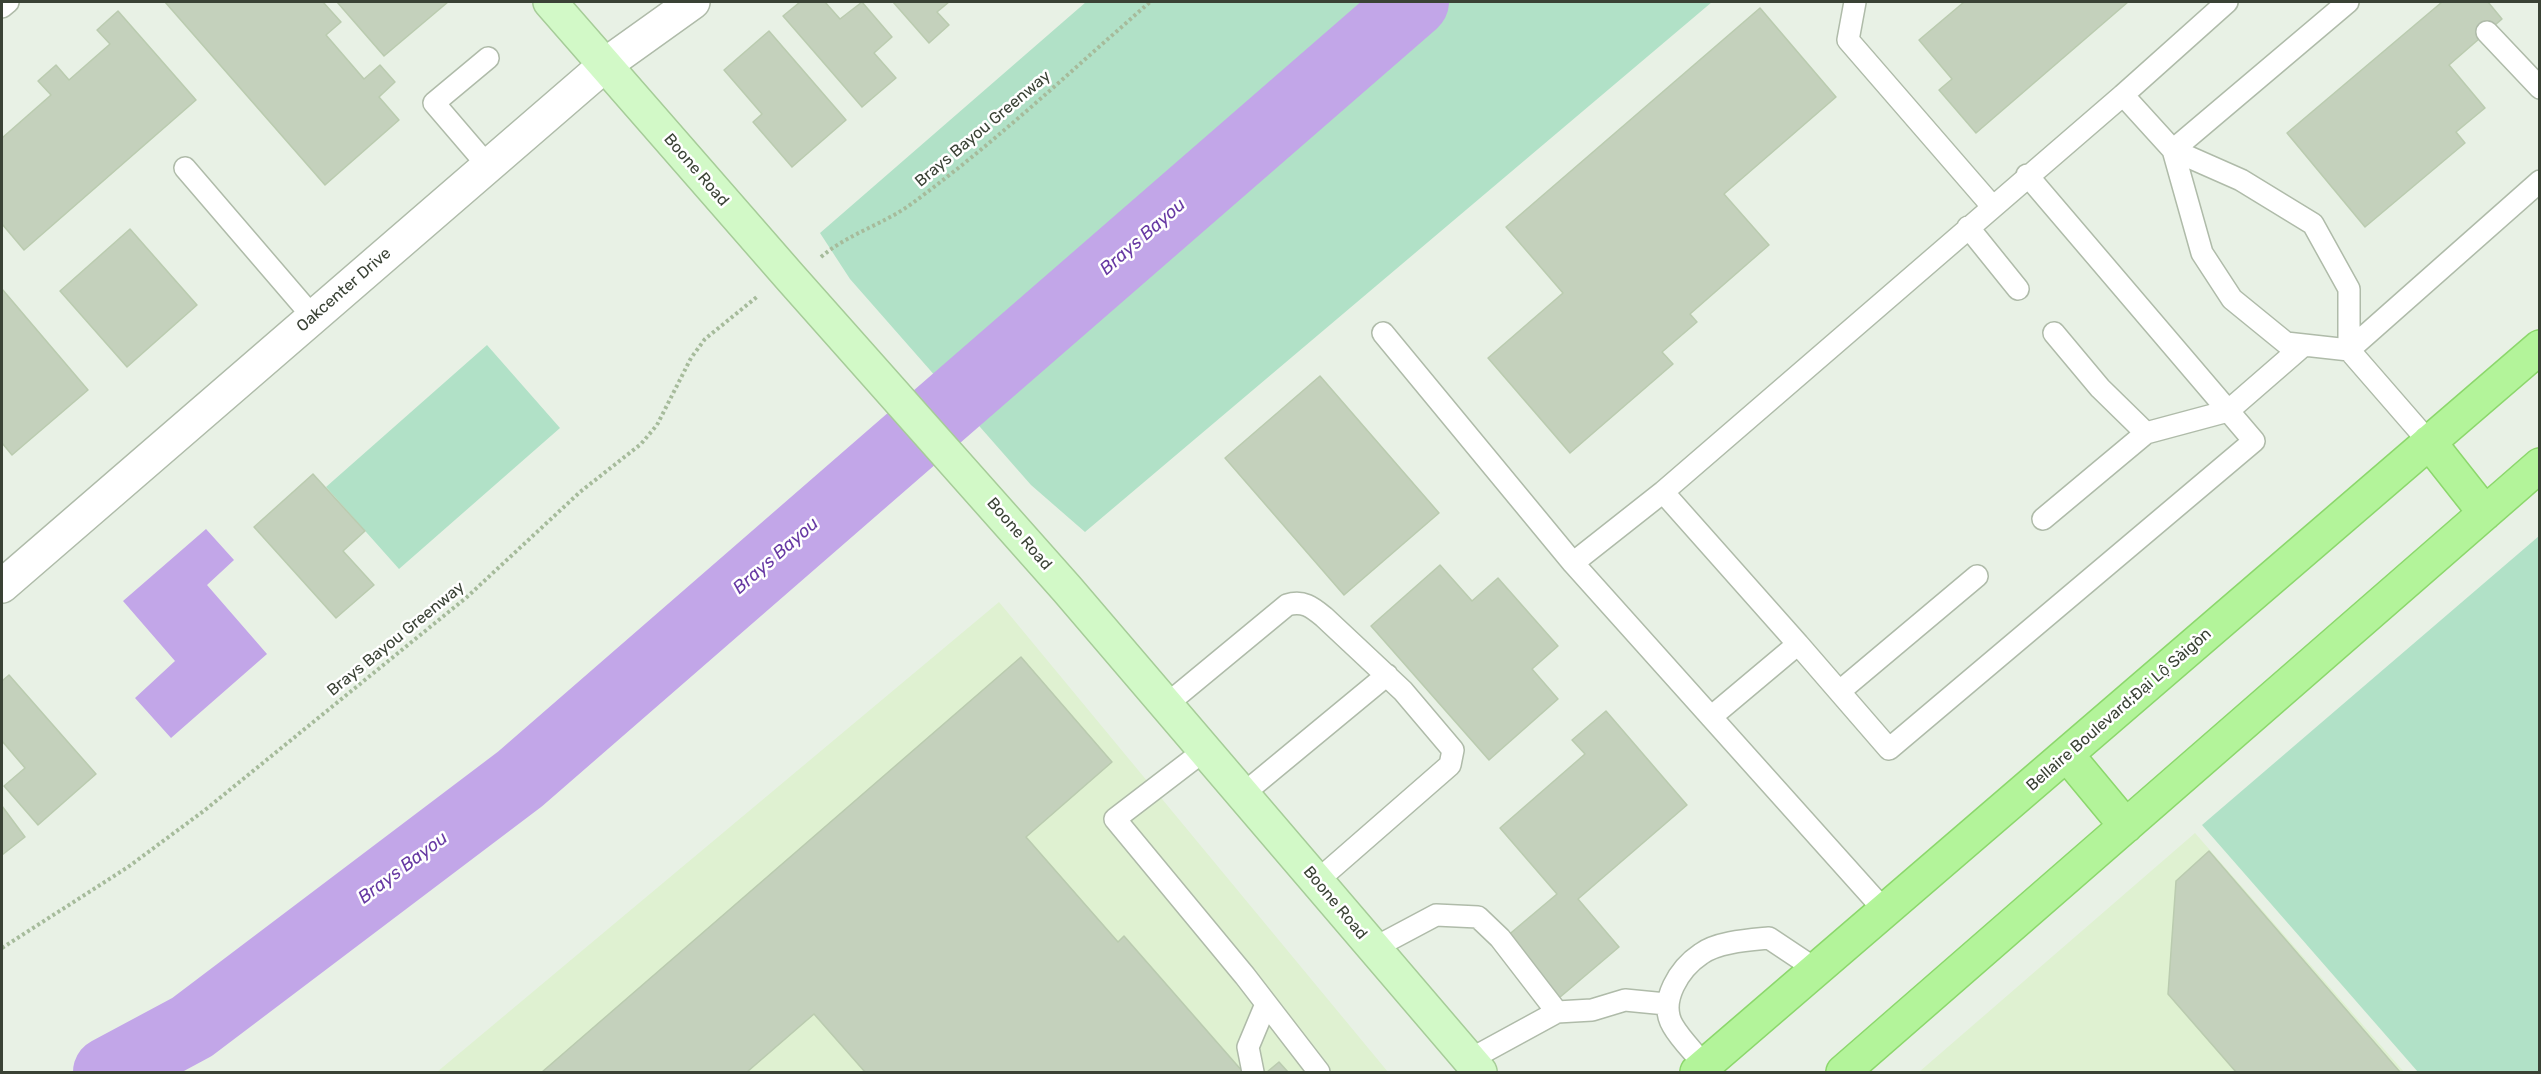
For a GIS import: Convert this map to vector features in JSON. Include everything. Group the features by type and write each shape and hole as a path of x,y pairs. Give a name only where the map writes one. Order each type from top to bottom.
{"main road":[{"name":"Bellaire Boulevard;Đại Lộ Sàigòn","path":"1701,1069 2540,347"},
{"path":"2429,442 2485,513"},
{"path":"1843,1072 2540,465"},
{"path":"2067,755 2126,826"}],"street":[{"name":"Boone Road","path":"550,2 820,311 1011,524 1474,1066"},
{"name":"Oakcenter Drive","path":"5,576 313,317 605,65 693,2"}],"lane":[{"path":"2,7 8,2"},
{"path":"1855,2 1848,40 1992,206"},
{"path":"1574,563 1662,492 2027,175 2123,95 2227,2"},
{"path":"2173,150 2348,2"},
{"path":"2487,32 2540,88"},
{"path":"488,58 434,104 488,166"},
{"path":"2123,95 2173,150 2241,180 2313,224 2349,289 2349,350 2429,442"},
{"path":"2173,150 2202,253 2232,299 2286,343 2349,350 2540,181"},
{"path":"185,168 313,317"},
{"path":"1662,492 1889,749 2254,441 2027,175"},
{"path":"1968,227 2018,289"},
{"path":"1383,333 1574,563 1885,911"},
{"path":"2054,333 2100,388 2146,433"},
{"path":"2043,519 2146,433 2228,411 2304,345"},
{"path":"1840,691 1977,576"},
{"path":"1166,705 1287,605 1297,602 1310,606 1324,617 1403,691 1453,750 1450,765 1317,881"},
{"path":"1712,717 1798,644"},
{"path":"1243,794 1387,675"},
{"path":"1205,750 1115,819 1320,1072"},
{"path":"1374,948 1436,915 1478,917 1500,938 1557,1012"},
{"path":"1701,1069 1672,1025 1666,1004 1677,978 1701,953 1733,942 1769,938 1816,970"},
{"path":"1474,1066 1557,1012 1592,1010 1626,1000 1666,1004"},
{"path":"1253,1072 1248,1047 1266,1004"}],"path":[{"name":"Brays Bayou Greenway","path":"819,258 837,243 892,218 914,203 977,152 1150,2"},
{"name":"Brays Bayou Greenway","path":"2,948 128,867 205,810 467,597 580,492 641,444 657,425 692,358 705,339 756,297"}],"shaded area":[{"path":"1086,2 1712,2 1085,532 1031,485 850,279 820,233"},
{"path":"487,345 560,428 399,569 326,487"},
{"path":"206,529 234,560 207,585 267,654 171,738 135,698 175,661 123,601"},
{"path":"2539,536 2539,1072 2418,1072 2202,825"},
{"path":"999,602 1388,1072 437,1072"},
{"path":"2195,833 2404,1072 1919,1072"}],"building":[{"path":"165,2 323,2 341,22 326,35 364,79 380,65 395,82 379,97 399,120 325,185"},
{"path":"337,2 448,2 384,56"},
{"path":"800,2 825,2 840,19 862,2 892,37 874,53 896,78 862,107 783,16"},
{"path":"893,2 949,2 937,12 949,25 929,43"},
{"path":"1964,2 2128,2 1976,133 1939,90 1952,79 1919,40"},
{"path":"2442,2 2488,2 2502,19 2449,65 2485,108 2456,132 2465,143 2365,227 2287,133"},
{"path":"1760,8 1836,97 1724,194 1769,245 1690,314 1697,322 1662,352 1673,364 1570,453 1488,358 1563,293 1506,227"},
{"path":"118,11 196,100 24,250 2,224 2,138 51,95 38,81 56,65 69,80 110,44 97,30"},
{"path":"769,31 846,120 792,167 753,122 762,114 724,70"},
{"path":"130,229 197,305 127,367 60,291"},
{"path":"2,289 88,390 12,455 2,443"},
{"path":"1320,376 1439,513 1344,595 1225,458"},
{"path":"313,474 365,531 343,551 374,585 336,618 254,527"},
{"path":"1440,565 1472,601 1498,578 1558,646 1532,669 1558,699 1489,760 1371,626"},
{"path":"1021,657 1112,762 1026,837 1118,942 1124,936 1243,1072 865,1072 814,1014 747,1072 542,1072"},
{"path":"9,675 96,774 38,825 4,786 25,768 2,741 2,681"},
{"path":"1606,711 1687,805 1578,899 1619,947 1559,998 1506,937 1557,894 1500,828 1585,754 1572,740"},
{"path":"2,806 25,837 2,855"},
{"path":"2209,851 2400,1072 2236,1072 2168,994 2176,881"},
{"path":"1279,1062 1288,1072 1267,1072"}],"waterway":[{"name":"Brays Bayou","path":"108,1072 192,1027 520,779 1414,2"}]}
